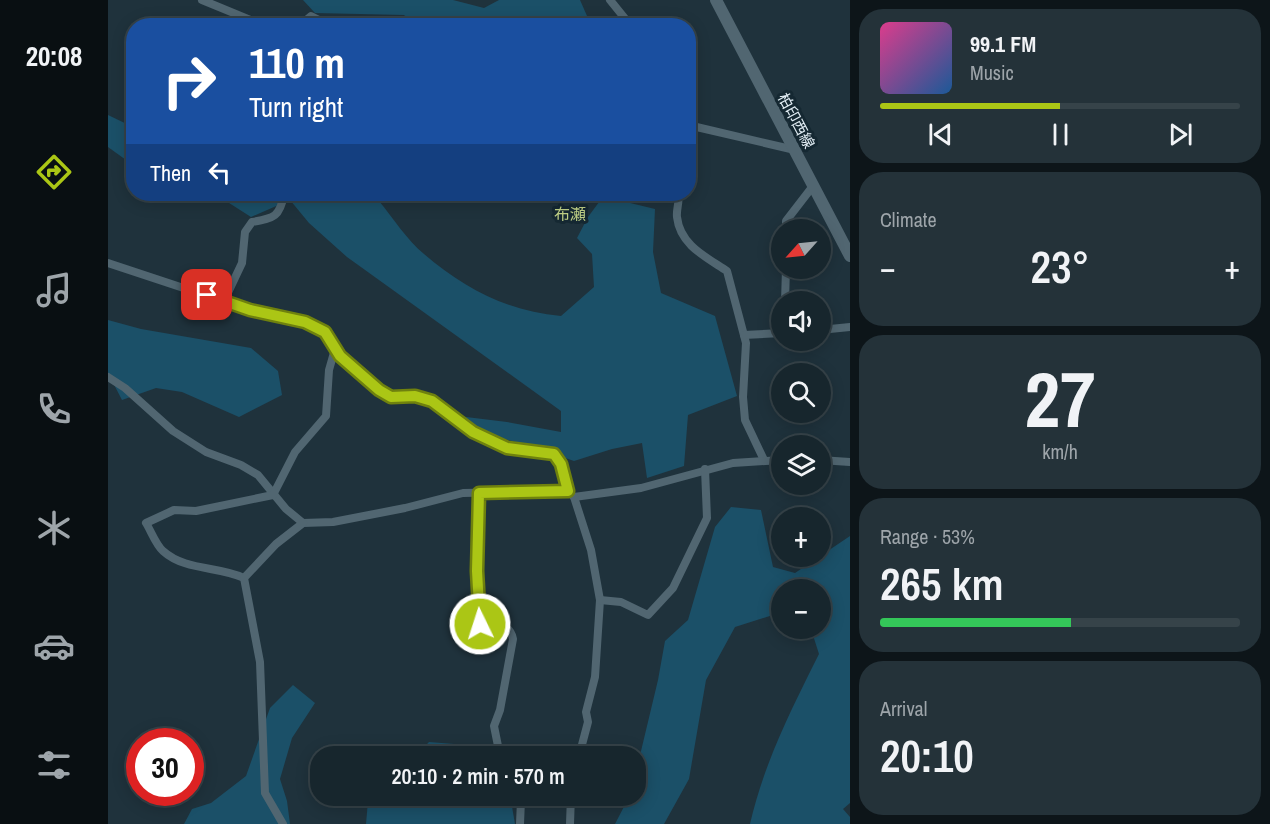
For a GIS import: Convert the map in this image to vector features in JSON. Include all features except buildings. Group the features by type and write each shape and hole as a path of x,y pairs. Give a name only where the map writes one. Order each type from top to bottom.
{"main road":[{"name":"柏印西線","path":"716,0 850,256"}],"street":[{"path":"202,0 246,18"},
{"path":"610,0 625,18"},
{"path":"696,127 795,150"},
{"path":"788,219 813,186"},
{"path":"224,301 242,263 245,232 252,222 272,218 282,209 283,201"},
{"path":"678,201 677,217 683,236 692,248 727,270 744,335 745,420 764,460"},
{"path":"108,263 250,310 305,322 325,332 335,349 379,390 391,397 415,396 432,401 473,432 507,448 554,454 561,464 591,550 600,600 595,677 586,712 588,722 582,746"},
{"path":"831,329 850,327"},
{"path":"744,335 771,334"},
{"path":"273,495 295,452 326,416 329,370 335,349"},
{"path":"108,377 125,388 173,431 206,452 241,465 258,475 273,495 303,523"},
{"path":"244,578 276,544 303,523 333,522 405,508 448,495 571,494 641,488 705,469 733,463 771,460"},
{"path":"831,461 850,462"},
{"path":"600,600 621,602 648,615 673,588 707,518 705,469"},
{"path":"479,493 477,571 480,624 506,626 511,631 513,639 500,710 494,726 498,746"},
{"path":"244,578 229,571 183,563 162,551 147,523 174,510 196,511 273,495"},
{"path":"244,578 260,662 266,793 283,824"},
{"path":"520,824 521,806"},
{"path":"570,824 571,806"}],"shaded area":[{"path":"303,0 453,0 484,8 499,0 580,0 588,18 407,18 404,15 315,13"},
{"path":"108,115 126,124 126,160 108,147"},
{"path":"226,201 288,201 251,217"},
{"path":"291,201 379,201 412,242 439,267 455,278 505,303 561,316 594,287 592,254 577,238 600,201 625,201 655,209 653,252 661,293 715,316 737,396 688,415 684,466 647,478 642,443 612,449 574,461 493,436 457,422 458,416 561,432 561,411 347,257 309,223"},
{"path":"108,320 141,329 251,348 278,371 282,395 239,417 182,392 156,388 122,400 108,373"},
{"path":"731,507 761,510 771,567 795,573 804,567 831,567 831,549 850,536 850,803 843,809 850,817 850,824 750,824 771,758 819,654 814,639 831,639 831,579 771,579 771,616 735,627 706,680 689,779 664,824 615,824 624,806 646,806 646,746 642,746 665,641 688,620 715,527"},
{"path":"293,685 315,703 292,738 280,779 287,801 290,824 184,824 192,809 211,803 246,776 270,708"},
{"path":"429,742 468,746 425,746"},
{"path":"368,806 512,806 515,824 366,824"}],"district":[{"name":"布瀬","path":"570,214"}],"route":[{"path":"207,295 250,310 305,322 325,332 340,356 379,390 391,397 415,396 432,401 473,432 507,448 554,454 561,464 568,491 479,493 477,571 480,624"}]}
